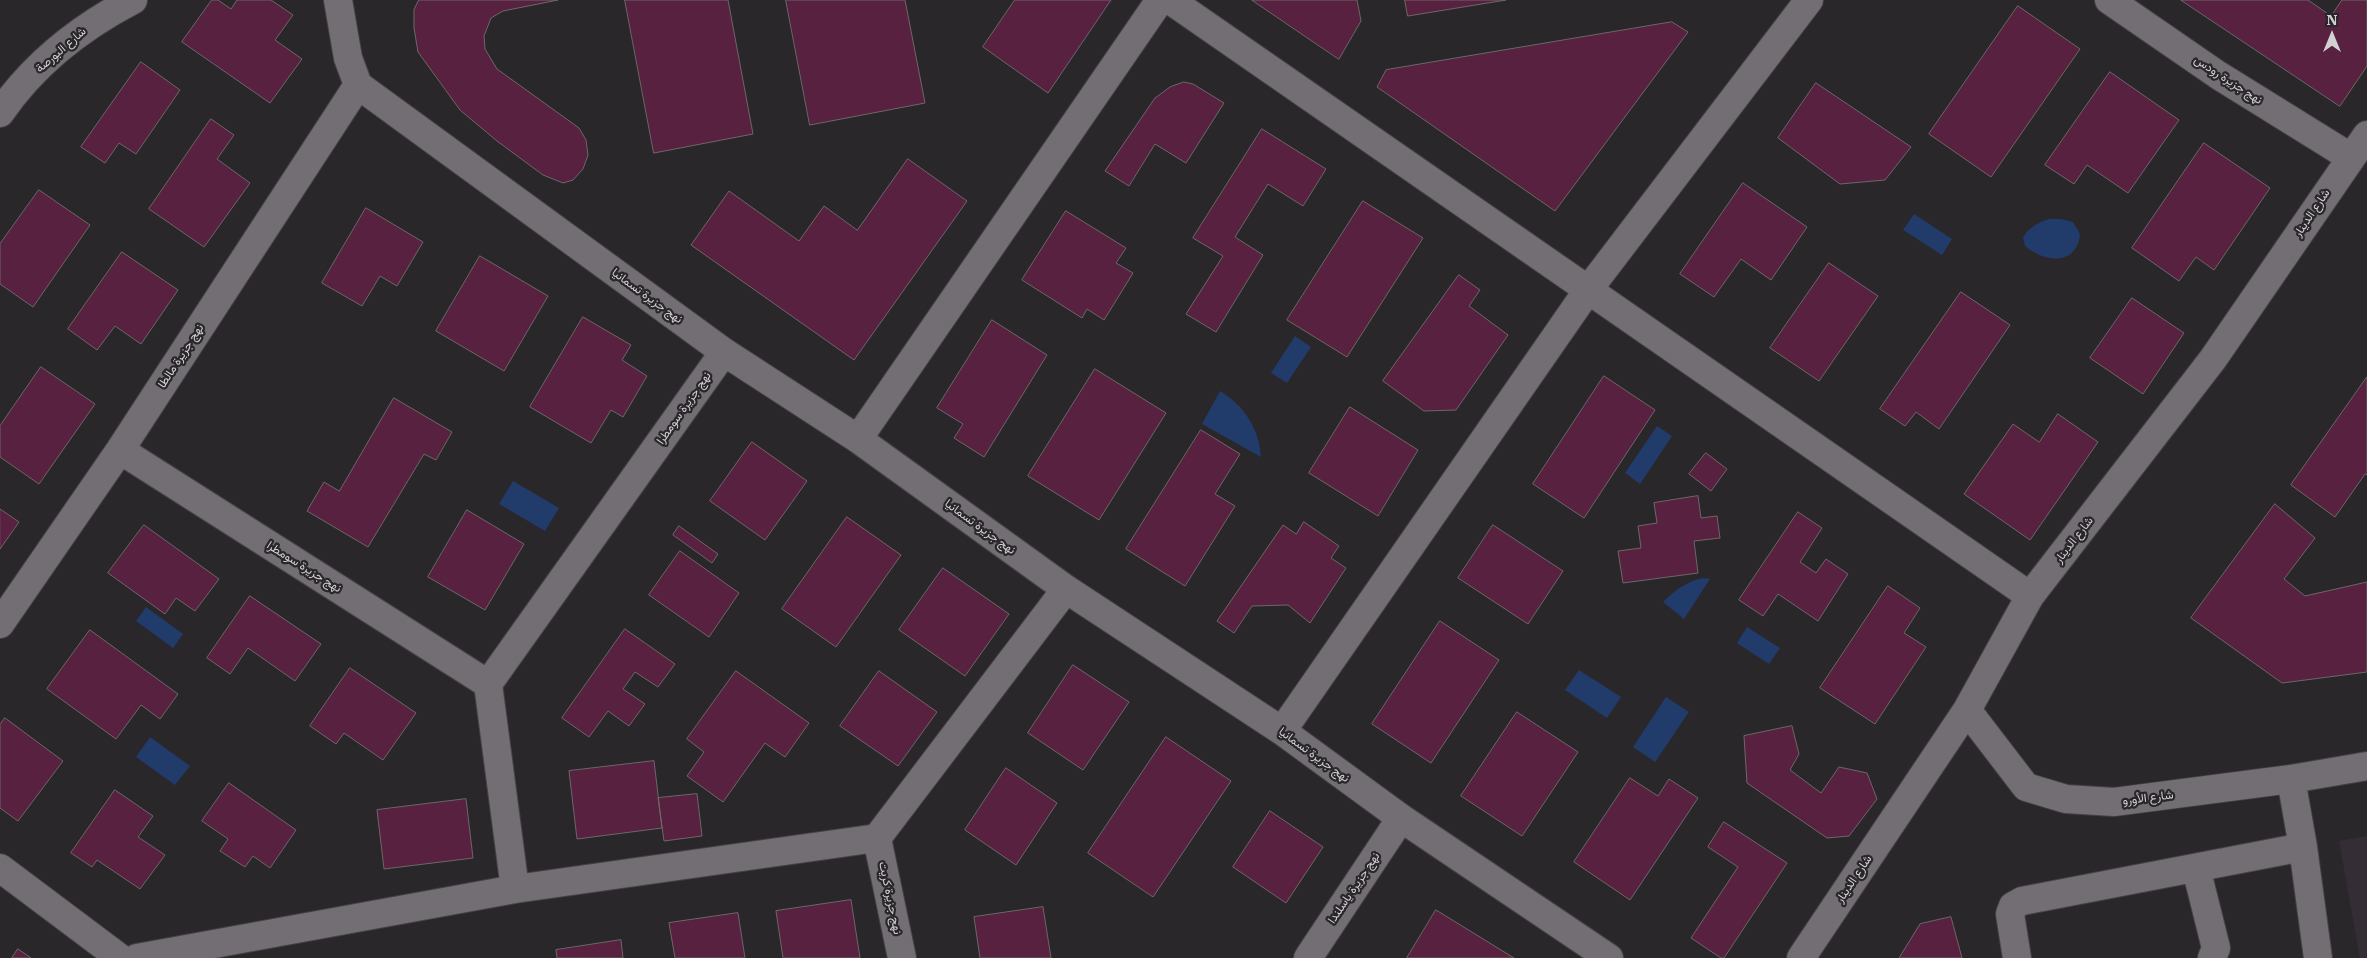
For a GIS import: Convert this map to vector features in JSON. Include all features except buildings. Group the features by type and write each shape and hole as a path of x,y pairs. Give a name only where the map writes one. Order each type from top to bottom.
{"street":[{"name":"شارع البورصة","path":"0,113 46,60 98,19 133,0"},
{"path":"338,0 348,58 358,85"},
{"path":"858,439 1160,0"},
{"path":"1170,0 2030,596"},
{"path":"1282,732 1588,290 1809,0"},
{"name":"نهج جزيرة رودس","path":"2109,0 2218,75 2350,157"},
{"name":"نهج جزيرة تسمانيا","path":"358,85 724,352 858,439 1066,589 1282,732 1401,818 1609,958"},
{"name":"نهج جزيرة مالطا","path":"0,624 120,450 358,85"},
{"name":"شارع الدينار","path":"1801,958 1967,710 2030,596 2213,359 2350,157 2367,135"},
{"name":"نهج جزيرة سومطرا","path":"120,450 488,684 724,352"},
{"path":"136,958 515,890 877,838 1066,589"},
{"path":"488,684 515,890"},
{"name":"شارع الأورو","path":"1967,710 2026,787 2066,799 2114,802 2291,779 2367,766"},
{"path":"2291,779 2303,847 2318,958"},
{"name":"نهج جزيرة ياسلندا","path":"1308,958 1401,818"},
{"name":"نهج جزيرة كريت","path":"877,838 902,958"},
{"path":"2016,958 2010,914 2013,906 2022,901 2303,847"},
{"path":"0,868 120,958"},
{"path":"2196,868 2216,948 2212,958"}],"shaded area":[{"path":"2367,836 2367,958 2360,958 2339,841"}],"water":[{"path":"1914,214 1952,239 1942,255 1903,230"},
{"path":"2049,219 2073,222 2080,234 2078,244 2073,252 2067,256 2050,258 2033,252 2025,246 2023,237 2028,231"},
{"path":"1295,336 1311,347 1287,383 1271,373"},
{"path":"1220,391 1237,404 1249,419 1257,437 1261,457 1202,424"},
{"path":"1657,426 1672,436 1640,484 1625,473"},
{"path":"513,481 559,508 545,531 499,504"},
{"path":"1703,578 1710,579 1684,619 1663,602 1681,587"},
{"path":"146,607 183,634 173,648 136,621"},
{"path":"1747,627 1780,648 1769,664 1737,643"},
{"path":"1579,670 1621,697 1607,718 1565,690"},
{"path":"1666,697 1689,712 1655,762 1633,747"},
{"path":"150,737 190,766 175,785 136,757"}]}
